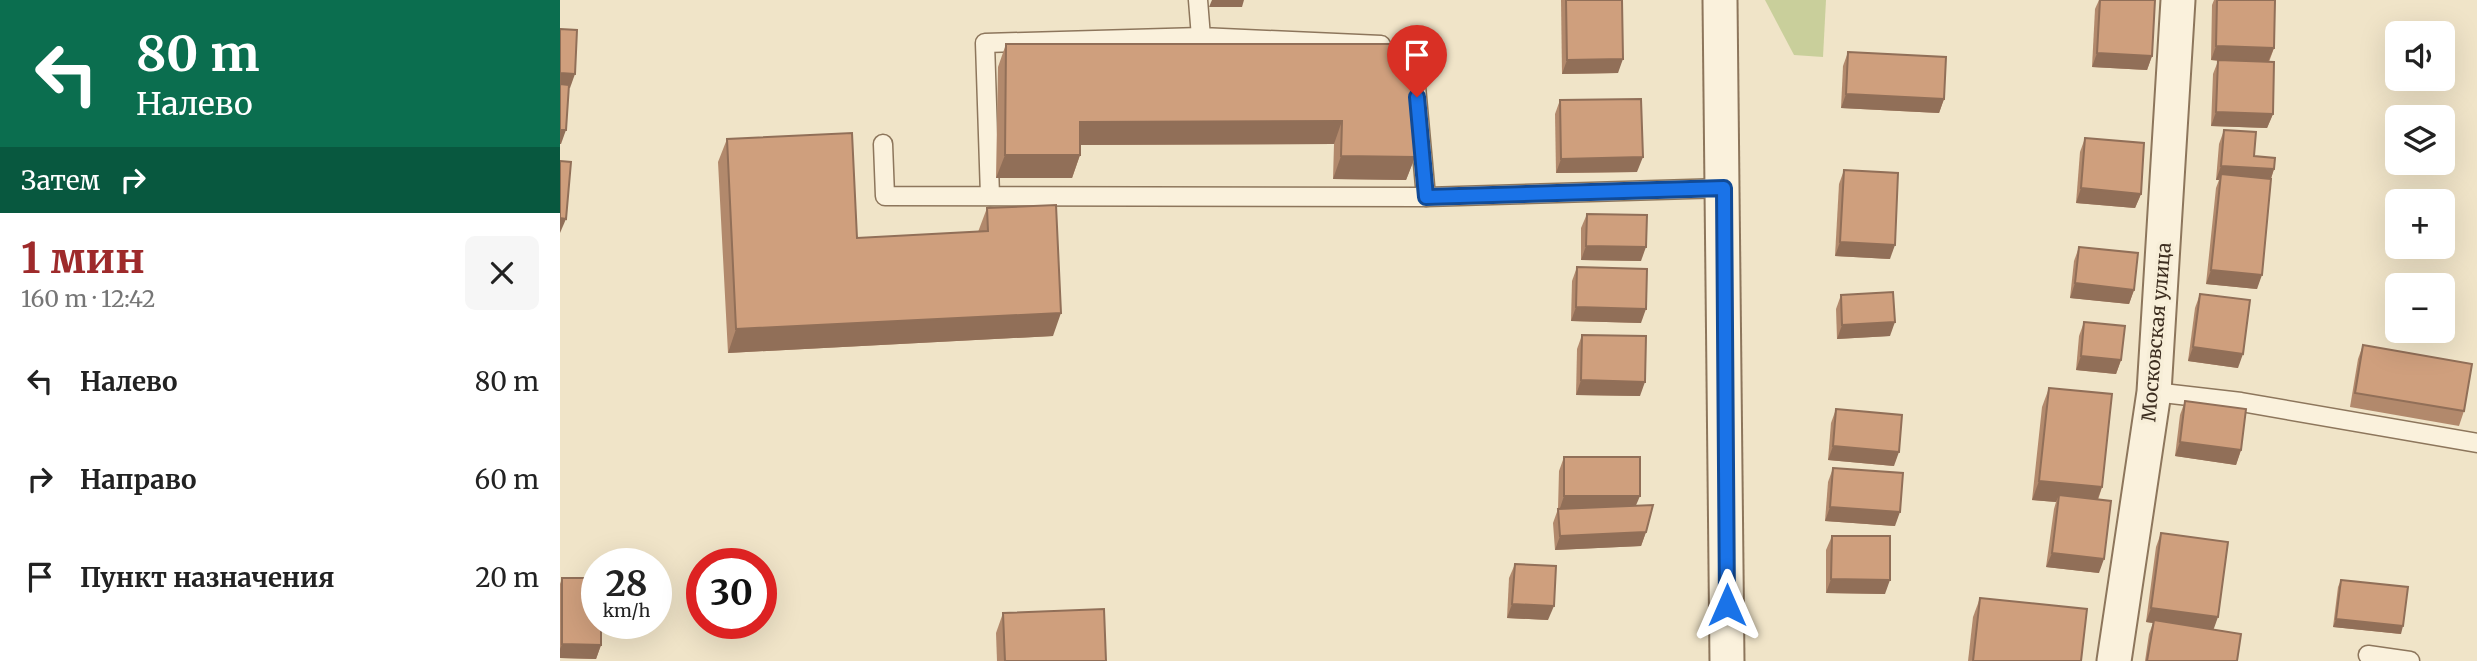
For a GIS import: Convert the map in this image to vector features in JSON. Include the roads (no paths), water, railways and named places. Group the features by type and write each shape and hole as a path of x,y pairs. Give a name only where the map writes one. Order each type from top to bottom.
{"street":[{"path":"1720,0 1727,661"},
{"name":"Московская улица","path":"2114,661 2154,392 2178,0"}],"lane":[{"path":"1198,0 1201,37"},
{"path":"989,196 985,43 1201,37 1406,46 1426,197"},
{"path":"883,144 884,196 1426,197 1724,188"},
{"path":"2154,392 2241,402 2477,443"},
{"path":"2368,655 2410,661"}]}
